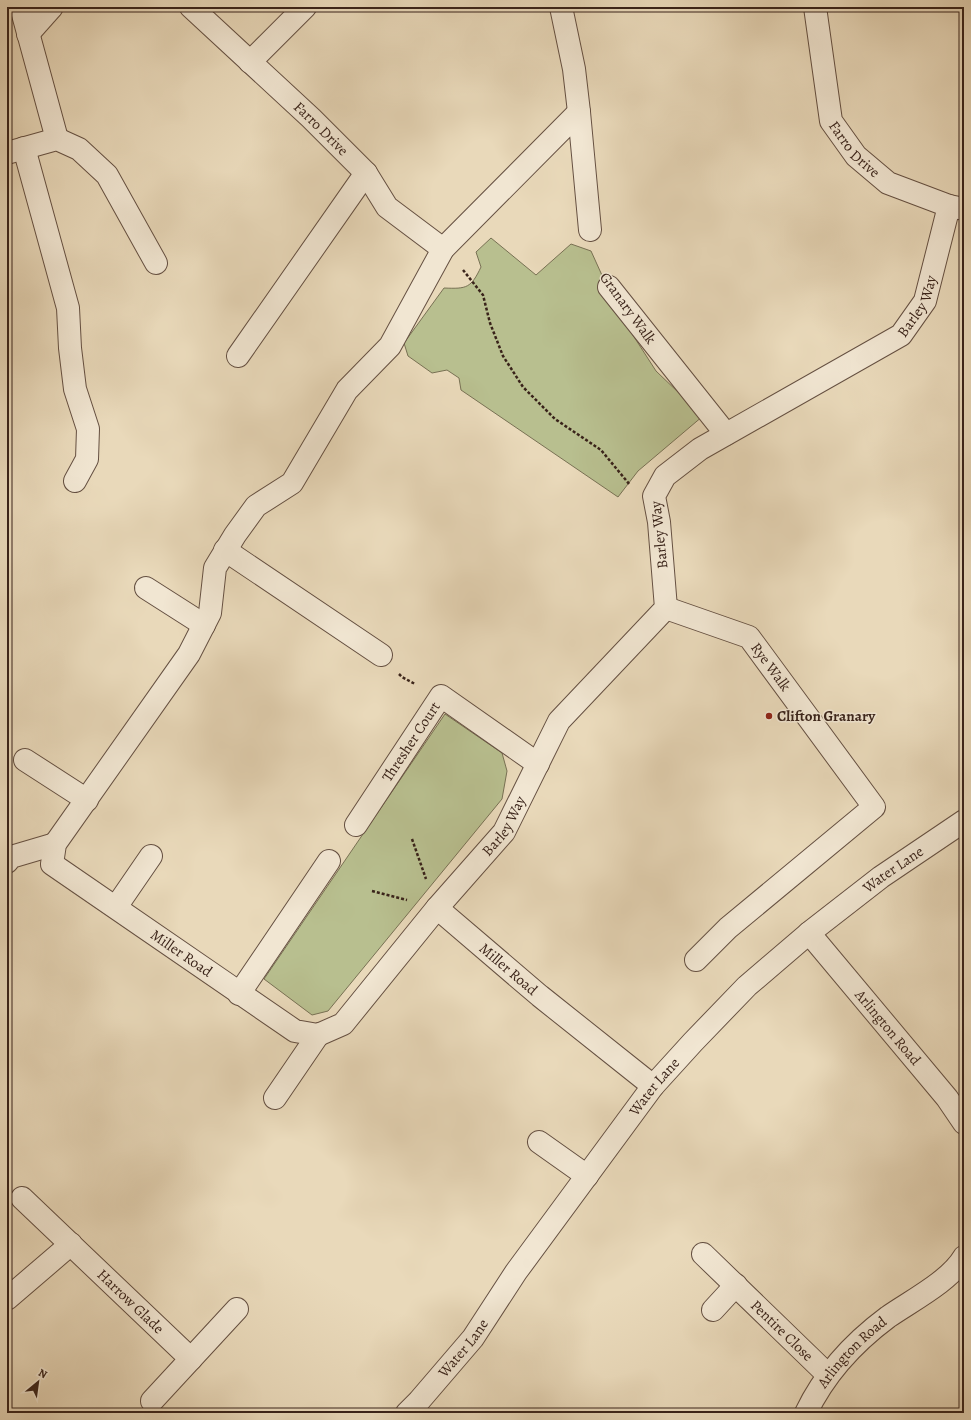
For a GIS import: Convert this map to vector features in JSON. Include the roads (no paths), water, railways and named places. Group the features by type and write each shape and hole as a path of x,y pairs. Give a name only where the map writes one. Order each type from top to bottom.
{"street":[{"path":"21,7 57,139"},
{"path":"28,34 52,7"},
{"name":"Farro Drive","path":"191,7 311,118 366,173 386,207 443,249"},
{"path":"250,62 305,7"},
{"path":"561,7 574,69 590,230"},
{"name":"Farro Drive","path":"815,7 831,121 856,156 888,183 956,207"},
{"path":"443,249 579,112"},
{"path":"75,481 87,459 88,429 75,389 70,348 68,308 15,150 57,139 79,149 107,175 156,263"},
{"path":"238,356 366,173"},
{"name":"Barley Way","path":"437,908 504,832 559,721 666,608 659,522 654,496 665,476 700,449 901,336 925,300 956,207"},
{"name":"Miller Road","path":"318,1035 295,1031 52,864 55,844 189,654 210,613 215,568 225,550 256,506 292,483 347,390 390,346 443,249"},
{"name":"Granary Walk","path":"609,287 726,434"},
{"path":"225,550 381,655"},
{"path":"146,588 204,625"},
{"name":"Rye Walk","path":"666,608 749,637 874,807 728,928 696,960"},
{"name":"Thresher Court","path":"356,825 441,696 538,764"},
{"path":"25,760 86,800"},
{"name":"Water Lane","path":"407,1413 419,1401 472,1338 516,1272 653,1086 693,1042 747,986 809,933 881,878 964,821"},
{"path":"7,862 11,857 55,844"},
{"path":"116,907 151,856"},
{"path":"240,994 329,861"},
{"path":"275,1098 318,1035 343,1024 437,908"},
{"name":"Miller Road","path":"437,908 540,996 653,1086"},
{"name":"Arlington Road","path":"809,933 947,1098 964,1123"},
{"path":"539,1142 587,1176"},
{"name":"Harrow Glade","path":"22,1198 191,1359"},
{"path":"7,1299 71,1244"},
{"name":"Pentire Close","path":"703,1254 828,1375"},
{"name":"Arlington Road","path":"806,1413 828,1375 850,1348 888,1318 935,1286 960,1263 964,1257"},
{"path":"713,1310 736,1285"},
{"path":"152,1401 237,1309"}],"place":[{"name":"Clifton Granary","path":"769,716"}]}
